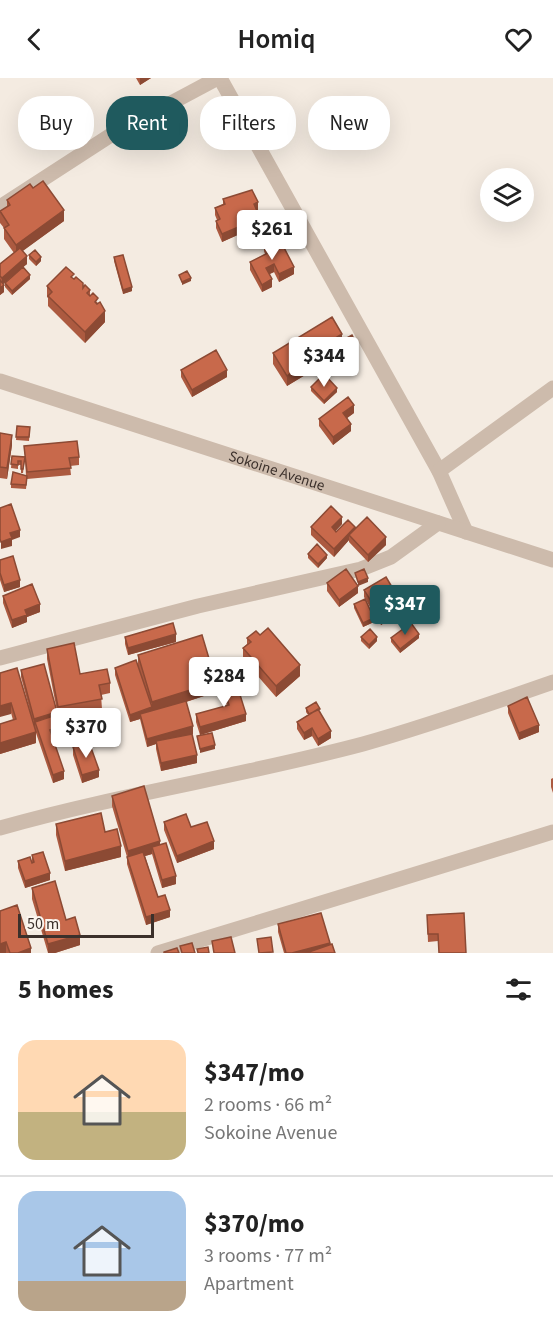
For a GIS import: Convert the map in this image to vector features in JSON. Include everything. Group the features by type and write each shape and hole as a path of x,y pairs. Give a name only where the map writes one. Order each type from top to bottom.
{"street":[{"path":"0,207 111,135 219,78 439,471 466,532"},
{"name":"Sokoine Avenue","path":"0,381 553,560"},
{"path":"439,471 553,388"},
{"path":"0,658 198,606 361,569 391,557 438,523"},
{"path":"0,828 51,813 199,783 363,743 553,682"},
{"path":"158,953 553,832"}],"building":[{"path":"43,181 64,210 16,245 4,228 9,225 0,211 10,205 7,200 30,184 33,188"},
{"path":"252,190 258,202 254,204 260,218 222,234 216,221 220,219 215,208 225,204 223,199"},
{"path":"278,236 294,267 279,274 274,264 266,268 272,279 262,285 250,262 268,253 264,244"},
{"path":"20,248 27,256 2,278 0,264"},
{"path":"35,250 41,257 36,262 29,255"},
{"path":"123,255 132,287 123,290 114,257"},
{"path":"23,267 30,275 12,291 5,283"},
{"path":"66,267 74,274 71,277 74,279 76,277 83,283 83,288 85,285 90,290 87,293 90,296 93,293 98,298 95,302 97,304 100,302 105,311 85,332 48,296 52,292 47,286"},
{"path":"187,271 191,278 182,282 179,275"},
{"path":"332,317 342,334 326,344 330,349 287,376 273,353"},
{"path":"352,335 357,345 348,349 343,340"},
{"path":"216,350 227,370 192,390 181,370"},
{"path":"324,374 337,388 324,401 311,387"},
{"path":"348,397 354,405 343,413 351,424 333,437 319,419"},
{"path":"17,426 30,427 29,437 16,437"},
{"path":"0,433 12,435 7,468 0,467"},
{"path":"77,441 79,457 69,458 71,468 27,472 24,446"},
{"path":"12,456 25,457 23,469 21,469 21,461 18,461 18,465 11,464"},
{"path":"13,472 27,476 26,485 11,484"},
{"path":"11,504 20,530 10,533 12,538 1,542 0,508"},
{"path":"331,506 342,517 332,527 336,532 348,520 355,527 334,549 311,527"},
{"path":"367,517 386,537 368,555 349,535"},
{"path":"317,544 327,555 318,564 308,554"},
{"path":"13,556 20,580 4,585 0,573 0,560"},
{"path":"346,569 358,586 339,600 327,583"},
{"path":"364,569 368,578 358,582 355,573"},
{"path":"386,577 402,604 381,617 364,590"},
{"path":"32,584 40,604 25,610 27,615 12,620 3,596"},
{"path":"365,599 374,618 363,623 354,604"},
{"path":"173,623 176,634 128,648 125,637"},
{"path":"411,623 419,634 400,649 391,638"},
{"path":"268,628 300,665 276,686 243,648 251,642 247,638 256,631 260,635"},
{"path":"370,629 377,637 369,645 361,637"},
{"path":"202,635 216,682 152,702 138,655"},
{"path":"74,643 80,674 107,669 110,683 99,685 102,699 58,707 47,649"},
{"path":"136,660 152,707 130,715 115,668"},
{"path":"44,664 57,712 34,719 21,670"},
{"path":"17,668 36,732 0,743 0,724 16,719 11,703 0,706 0,673"},
{"path":"236,682 246,714 200,727 196,714 229,705 223,685"},
{"path":"527,697 539,725 519,733 508,706"},
{"path":"186,701 193,726 147,739 140,714"},
{"path":"316,702 320,709 309,714 306,708"},
{"path":"318,709 331,731 318,739 312,728 304,733 297,722"},
{"path":"59,714 63,725 50,730 64,771 53,775 35,722"},
{"path":"212,733 215,745 200,749 197,736"},
{"path":"192,734 197,755 161,763 156,741"},
{"path":"89,742 99,770 82,775 73,747"},
{"path":"144,786 160,841 128,851 112,796"},
{"path":"101,813 105,832 117,829 121,846 65,861 56,824"},
{"path":"186,814 191,827 207,822 214,841 177,856 164,822"},
{"path":"166,843 176,876 162,880 152,847"},
{"path":"43,852 50,873 25,881 18,861 30,857 32,863 34,862 32,855"},
{"path":"143,852 158,897 165,895 170,910 146,917 127,857"},
{"path":"55,881 66,920 75,917 80,935 48,944 32,888"},
{"path":"17,905 31,948 18,953 10,953 6,942 0,944 0,911"},
{"path":"321,913 330,943 286,953 278,924"},
{"path":"464,913 466,953 439,953 438,934 428,934 427,915"},
{"path":"231,937 235,953 214,953 212,941"},
{"path":"271,937 273,952 259,953 257,939"},
{"path":"192,943 195,953 182,953 180,946"},
{"path":"332,944 335,953 306,953"},
{"path":"208,947 209,953 198,953 197,949"},
{"path":"177,948 179,953 164,953 164,952"}]}
